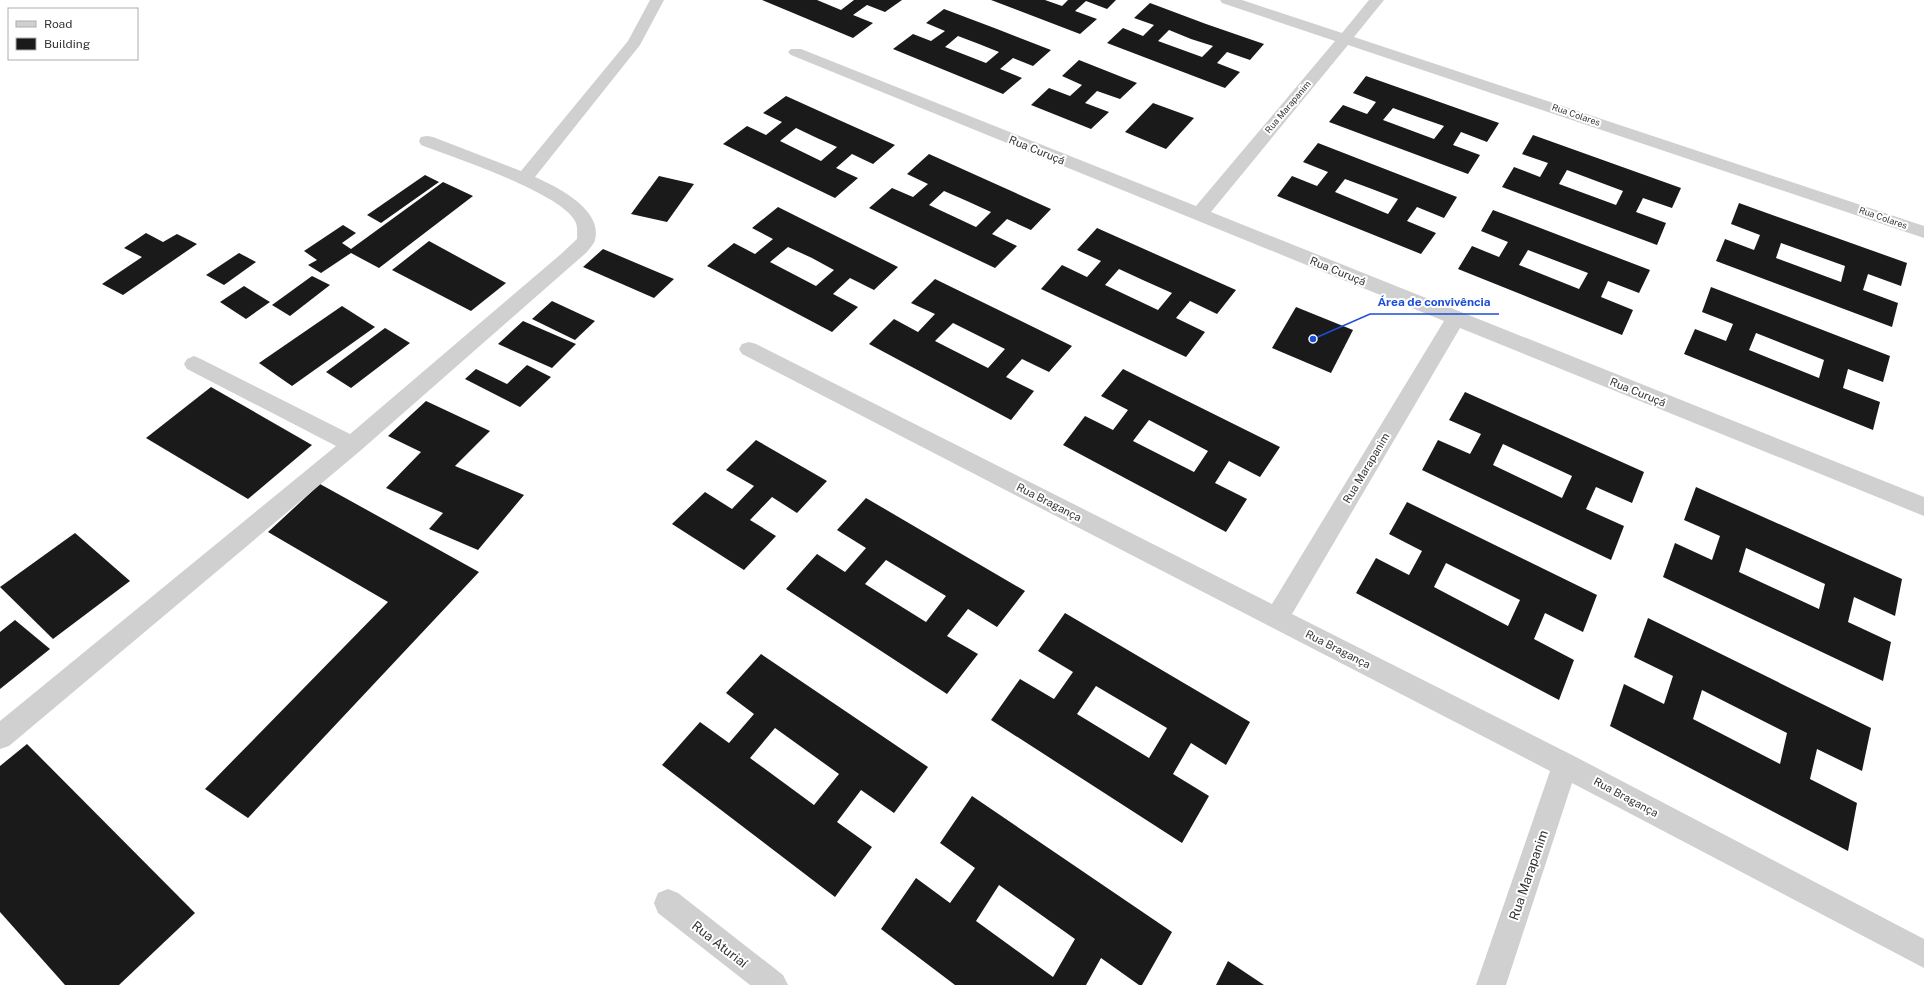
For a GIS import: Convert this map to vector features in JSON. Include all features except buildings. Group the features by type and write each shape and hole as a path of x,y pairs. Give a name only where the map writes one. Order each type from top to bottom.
{"street":[{"path":"524,179 635,42 657,0"},
{"name":"Rua Colares","path":"1227,0 1345,38 1924,232"},
{"name":"Rua Marapanim","path":"1199,215 1377,0"},
{"name":"Rua Curuçá","path":"796,52 1924,507"},
{"path":"0,737 352,445 580,248 586,240 584,219 579,213 554,194 524,179 427,141"},
{"name":"Rua Marapanim","path":"1277,618 1456,318"},
{"name":"Rua Bragança","path":"749,349 1565,765 1924,954"},
{"path":"194,364 352,445"},
{"name":"Rua Marapanim","path":"1491,985 1565,765"},
{"name":"Rua Aturiaí","path":"668,903 773,985"}],"place":[{"name":"Área de convivência","path":"1313,339"}]}
